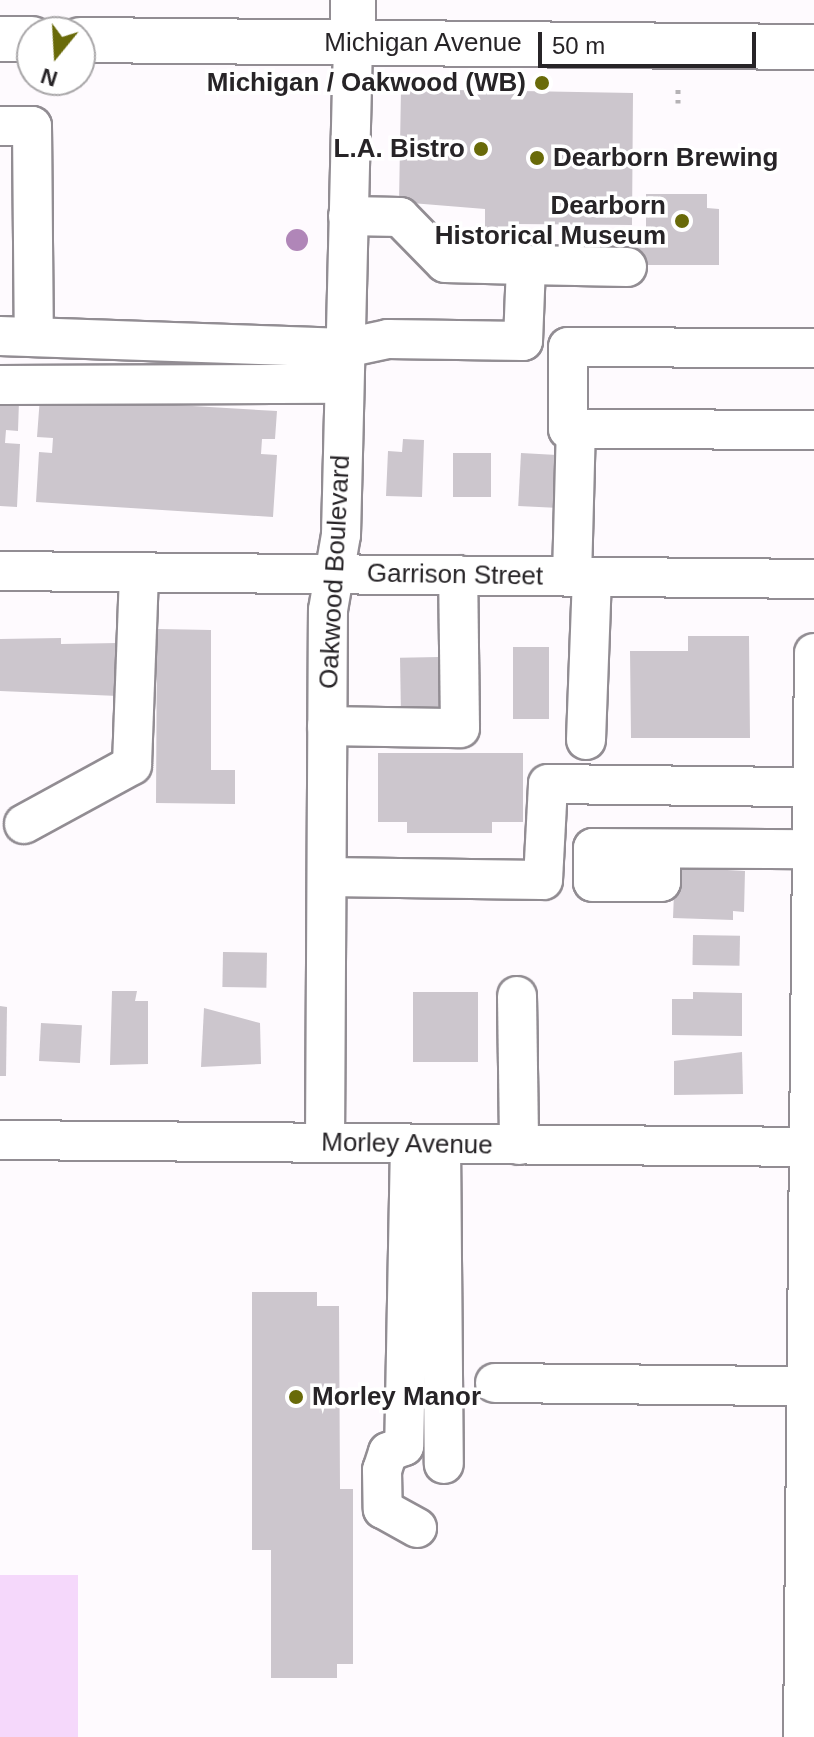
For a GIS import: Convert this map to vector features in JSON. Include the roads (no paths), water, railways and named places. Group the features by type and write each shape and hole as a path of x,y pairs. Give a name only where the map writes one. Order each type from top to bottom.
{"main road":[{"name":"Michigan Avenue","path":"96,39 353,21 814,47"}],"street":[{"name":"Oakwood Boulevard","path":"325,1143 327,726 345,366 353,21"},
{"path":"0,126 32,126 17,337 345,366"},
{"path":"348,216 400,217 445,263 627,267"},
{"path":"0,385 345,366 388,339 523,341 526,265"},
{"path":"814,348 568,347 568,429 814,430"},
{"path":"576,429 586,740"},
{"name":"Garrison Street","path":"0,571 814,579"},
{"path":"24,824 132,765 139,572"},
{"path":"327,726 460,728 458,575"},
{"path":"803,1737 814,653"},
{"path":"327,877 543,880 548,784 813,793"},
{"path":"661,850 812,849"},
{"path":"517,996 519,1145"},
{"name":"Morley Avenue","path":"0,1140 811,1147"},
{"path":"417,1528 383,1509 385,1461 404,1446 425,1144"},
{"path":"425,1144 444,1464"},
{"path":"495,1383 806,1386"}],"place":[{"name":"Michigan / Oakwood (WB)","path":"542,83"},
{"name":"L.A. Bistro","path":"481,149"},
{"name":"Dearborn Brewing","path":"537,158"},
{"name":"Dearborn Historical Museum","path":"682,221"},
{"name":"Morley Manor","path":"296,1397"}]}
